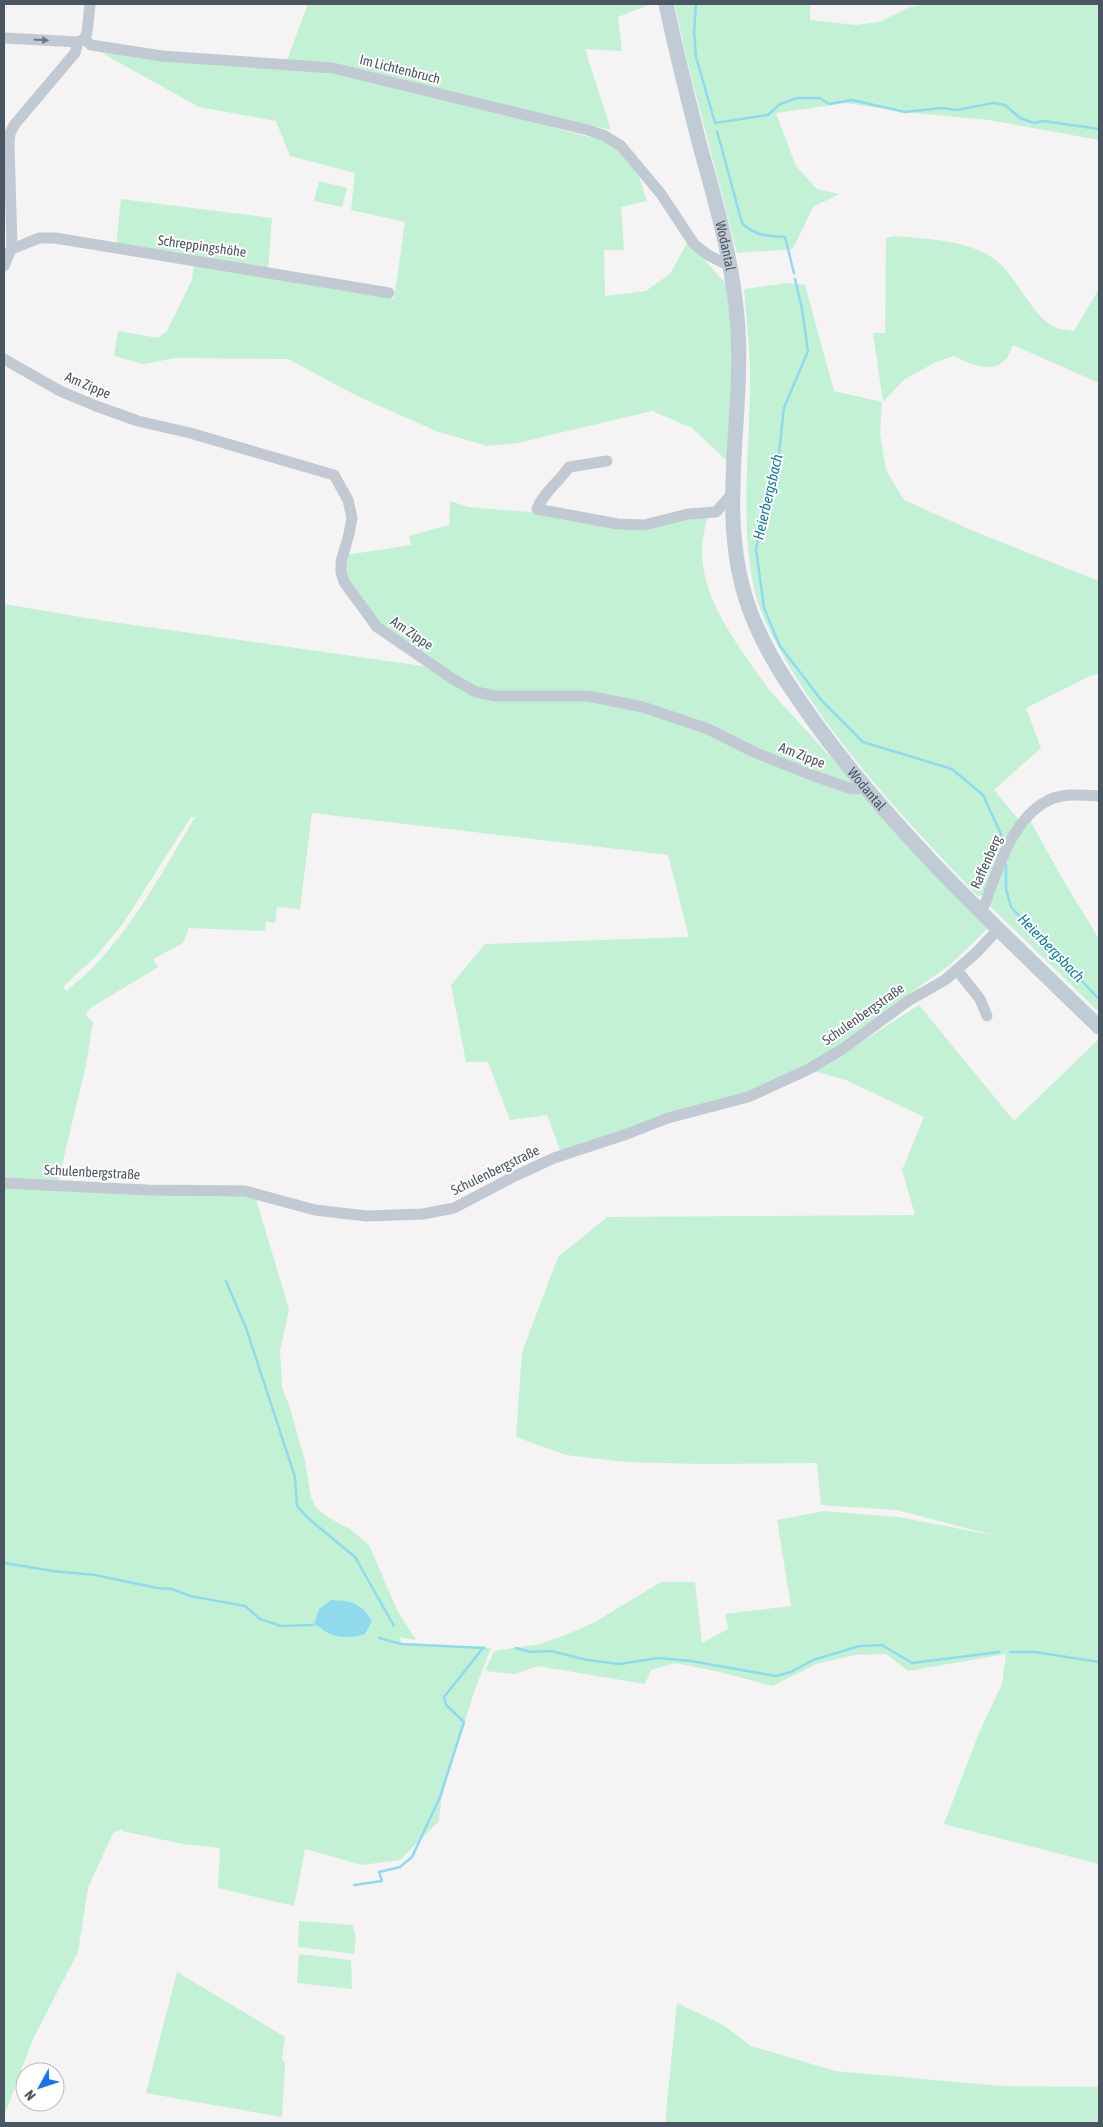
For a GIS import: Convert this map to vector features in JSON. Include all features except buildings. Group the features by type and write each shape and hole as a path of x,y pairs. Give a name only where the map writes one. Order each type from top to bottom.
{"main road":[{"name":"Wodantal","path":"666,4 683,80 717,206 730,266 737,320 738,367 732,494 734,542 741,583 749,609 764,645 793,692 866,788 922,852 1099,1027"}],"street":[{"path":"4,266 12,249 9,175 10,133 15,124 75,53 81,40 87,34 90,4"},
{"name":"Im Lichtenbruch","path":"4,38 81,40 91,45 152,55 333,68 605,136 621,146 638,164 661,194 694,244 708,255 730,266"},
{"name":"Schreppingshöhe","path":"12,249 39,238 55,238 147,254 231,265 389,293"},
{"name":"Am Zippe","path":"4,359 60,391 138,421 190,433 334,475 348,500 352,518 341,562 341,572 344,582 356,601 376,627 453,679 476,692 514,697 588,696 643,707 708,729 756,753 814,776 852,789 866,788"},
{"path":"607,462 569,467 540,501 537,509 618,524 644,525 688,514 716,512 732,494"},
{"name":"Raffenberg","path":"980,910 985,904 1007,846 1028,816 1050,800 1080,794 1099,796"},
{"name":"Schulenbergstraße","path":"4,1183 147,1190 245,1191 315,1210 366,1216 438,1212 469,1201 515,1176 554,1158 628,1134 668,1118 748,1097 772,1088 841,1050 908,1001 957,970 999,928"},
{"path":"957,970 980,999 987,1016"}],"green space":[{"path":"308,4 651,4 618,17 622,51 585,49 611,130 467,96 287,60"},
{"path":"674,4 810,4 810,20 855,25 879,22 910,7 930,4 1099,4 1099,140 989,120 913,113 846,103 776,113 796,166 817,189 839,194 813,207 793,249 737,253"},
{"path":"102,53 332,71 611,143 638,174 647,201 621,207 624,250 604,250 605,296 646,291 670,274 688,241 726,284 733,344 727,461 692,428 652,411 517,443 487,446 436,431 359,397 288,359 176,358 143,364 114,356 118,331 158,338 167,331 192,280 194,263 332,286 394,299 405,222 351,210 355,173 290,156 276,121 199,107"},
{"path":"319,181 347,188 342,207 314,201"},
{"path":"121,199 272,218 268,269 116,246"},
{"path":"896,236 946,241 983,252 1001,265 1039,314 1047,322 1059,329 1074,331 1099,289 1099,383 1013,345 1006,359 1001,364 994,366 980,366 954,356 934,363 905,379 883,402 873,333 885,333 886,238"},
{"path":"788,283 805,285 834,391 882,402 880,434 886,470 904,500 971,530 1099,581 1099,674 1090,676 1026,708 1041,748 994,790 1019,820 984,895 978,896 902,815 832,730 791,669 762,615 758,603 752,579 747,526 750,368 744,289"},
{"path":"450,501 468,507 540,513 618,528 708,516 702,550 703,569 708,588 725,625 747,659 770,691 988,928 951,964 805,1069 770,1086 561,1152 547,1115 510,1120 488,1062 466,1062 451,985 485,944 689,937 668,855 312,813 300,909 277,907 275,923 266,921 265,931 189,928 183,943 153,959 158,967 89,1009 86,1015 93,1022 86,1065 56,1190 224,1192 256,1199 289,1309 280,1351 282,1387 305,1461 311,1497 317,1509 350,1529 369,1545 397,1610 416,1640 400,1637 401,1643 491,1648 474,1692 449,1770 441,1801 439,1821 400,1860 362,1865 305,1849 294,1906 218,1888 220,1848 183,1844 122,1831 122,1829 113,1833 88,1888 78,1952 33,2039 24,2062 15,2062 15,2087 4,2116 4,604 98,620 437,668 378,624 360,601 345,572 346,555 411,545 409,536 449,525","holes":["191,817 195,817 154,887 105,954 66,991 63,987 97,955 124,922"]},
{"path":"1030,820 1099,939 1099,1012 989,905 1011,845"},
{"path":"919,1005 1014,1121 1099,1039 1099,1864 944,1824 979,1733 1002,1684 1006,1654 908,1671 886,1654 854,1655 816,1664 772,1686 716,1671 675,1663 651,1670 645,1684 538,1666 515,1674 485,1671 494,1651 540,1644 563,1636 593,1623 661,1582 695,1582 702,1643 728,1629 725,1614 791,1606 777,1520 824,1511 899,1517 996,1536 897,1510 821,1505 817,1463 703,1464 625,1462 566,1455 516,1437 522,1352 558,1257 607,1217 915,1215 902,1170 924,1117 846,1080 810,1070 849,1050"},
{"path":"299,1921 353,1925 356,1939 354,1954 298,1947"},
{"path":"299,1954 351,1960 352,1989 297,1983"},
{"path":"177,1972 285,2037 282,2059 285,2063 282,2117 146,2093"},
{"path":"677,2003 723,2025 751,2046 835,2071 1000,2086 1099,2087 1099,2123 665,2123"}],"water":[{"path":"331,1600 355,1604 368,1615 372,1621 365,1634 341,1637 328,1633 314,1625 319,1609"}],"waterway":[{"path":"696,4 694,32 696,57 715,123 768,115 780,104 797,98 820,98 829,104 852,100 905,112 942,108 957,110 993,103 1005,105 1020,118 1034,123 1043,121 1099,129"},
{"name":"Heierbergsbach","path":"717,131 742,223 757,233 767,236 785,237 794,273"},
{"name":"Heierbergsbach","path":"795,279 802,309 808,351 784,408 779,452 756,549 764,608 780,646 822,701 863,742 952,769 983,795 1004,841"},
{"name":"Heierbergsbach","path":"1006,865 1006,889 1011,907 1099,999"},
{"path":"226,1281 246,1328 295,1477 297,1506 309,1519 355,1557 394,1626"},
{"path":"4,1563 53,1571 95,1575 157,1588 172,1589 190,1596 245,1606 260,1619 281,1626 313,1625"},
{"path":"379,1638 401,1644 485,1648"},
{"path":"516,1648 531,1652 551,1651 587,1660 620,1664 658,1658 691,1661 776,1676 791,1672 813,1660 860,1646 882,1645 912,1663 999,1652"},
{"path":"354,1885 382,1881 379,1872 400,1867 412,1857 440,1797 464,1722 446,1705 444,1697 483,1648"},
{"path":"1010,1652 1035,1652 1099,1662"}]}
